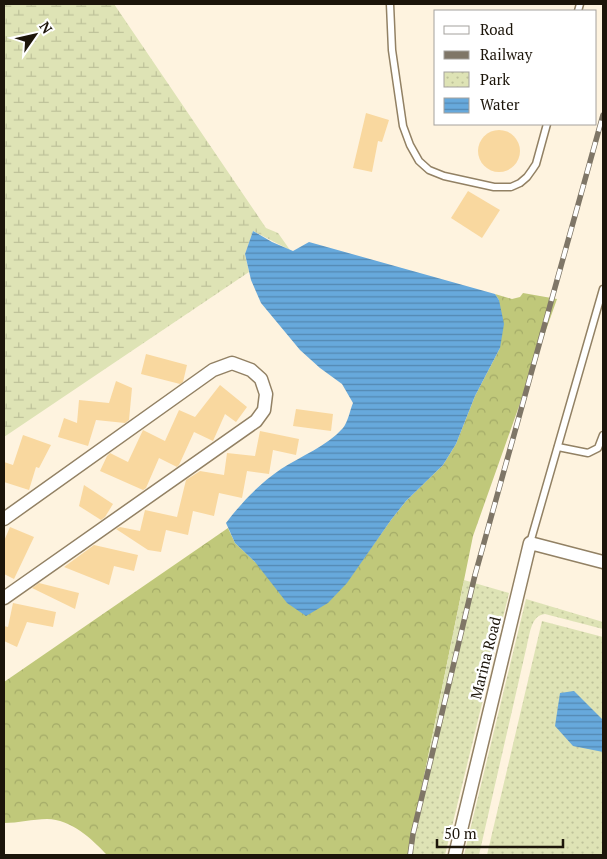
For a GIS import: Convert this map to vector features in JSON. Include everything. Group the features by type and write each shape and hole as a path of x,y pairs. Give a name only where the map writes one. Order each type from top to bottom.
{"street":[{"path":"4,518 213,370 232,363 251,370 261,379 266,394 264,410 256,421 4,598"},
{"path":"530,542 603,562"},
{"name":"Marina Road","path":"455,855 530,542"}],"lane":[{"path":"390,4 392,50 403,126 410,145 419,161 429,170 444,176 494,186 511,187 520,184 536,164 547,125"},
{"path":"530,542 603,288"},
{"path":"558,447 588,453 598,448 603,435"}],"green space":[{"path":"4,4 114,4 266,228 278,233 290,250 253,231 245,254 249,272 4,437"},
{"path":"523,293 557,299 473,536 408,855 107,855 88,837 64,822 47,819 4,823 4,682 228,528 235,543 255,562 347,582 406,501 443,465 456,444 475,396 500,348 499,300 495,294 512,299 520,297"},
{"path":"464,580 509,593 445,855 408,855"},
{"path":"526,599 603,622 603,629 545,614 540,615 534,621 479,855 464,855"},
{"path":"542,621 603,637 603,855 487,855"}],"water":[{"path":"253,231 293,251 309,242 495,294 499,300 504,324 500,348 475,396 456,444 443,465 406,501 347,583 328,603 306,616 287,603 255,562 235,543 226,523 265,481 337,434 345,425 353,403 342,384 300,350 261,303 251,280 245,254"},
{"path":"574,691 603,720 603,752 573,746 555,726 560,693"}],"building":[{"path":"366,113 389,120 382,142 378,141 372,172 353,168"},
{"path":"495,130 503,130 514,136 520,151 514,166 503,172 495,172 484,166 478,155 478,147 484,136"},
{"path":"468,191 500,210 482,238 451,218"},
{"path":"146,354 187,365 183,382 180,384 141,374"},
{"path":"116,381 132,388 129,420 125,423 96,420 88,446 58,437 64,418 77,423 79,400 109,403"},
{"path":"220,385 247,407 236,422 225,414 213,441 194,432 177,467 159,458 146,488 143,490 100,471 110,453 128,462 143,430 165,441 179,410 195,417"},
{"path":"296,409 333,414 331,431 293,426"},
{"path":"260,431 299,439 296,455 273,450 269,474 247,471 242,498 219,493 214,516 193,511 188,535 166,530 161,552 148,550 116,529 120,527 140,531 145,510 177,517 186,480 200,471 224,475 227,453 255,456"},
{"path":"23,435 51,445 39,468 36,467 29,490 4,482 4,462 13,465"},
{"path":"84,485 113,504 101,520 79,506"},
{"path":"10,527 34,537 14,579 4,574 4,541"},
{"path":"94,545 138,555 134,571 114,566 109,585 64,567"},
{"path":"39,583 79,593 75,609 32,588"},
{"path":"13,603 56,612 53,627 27,622 17,647 4,641 4,626 8,627"}],"railway":[{"path":"410,855 413,834 475,575 603,115"}]}
